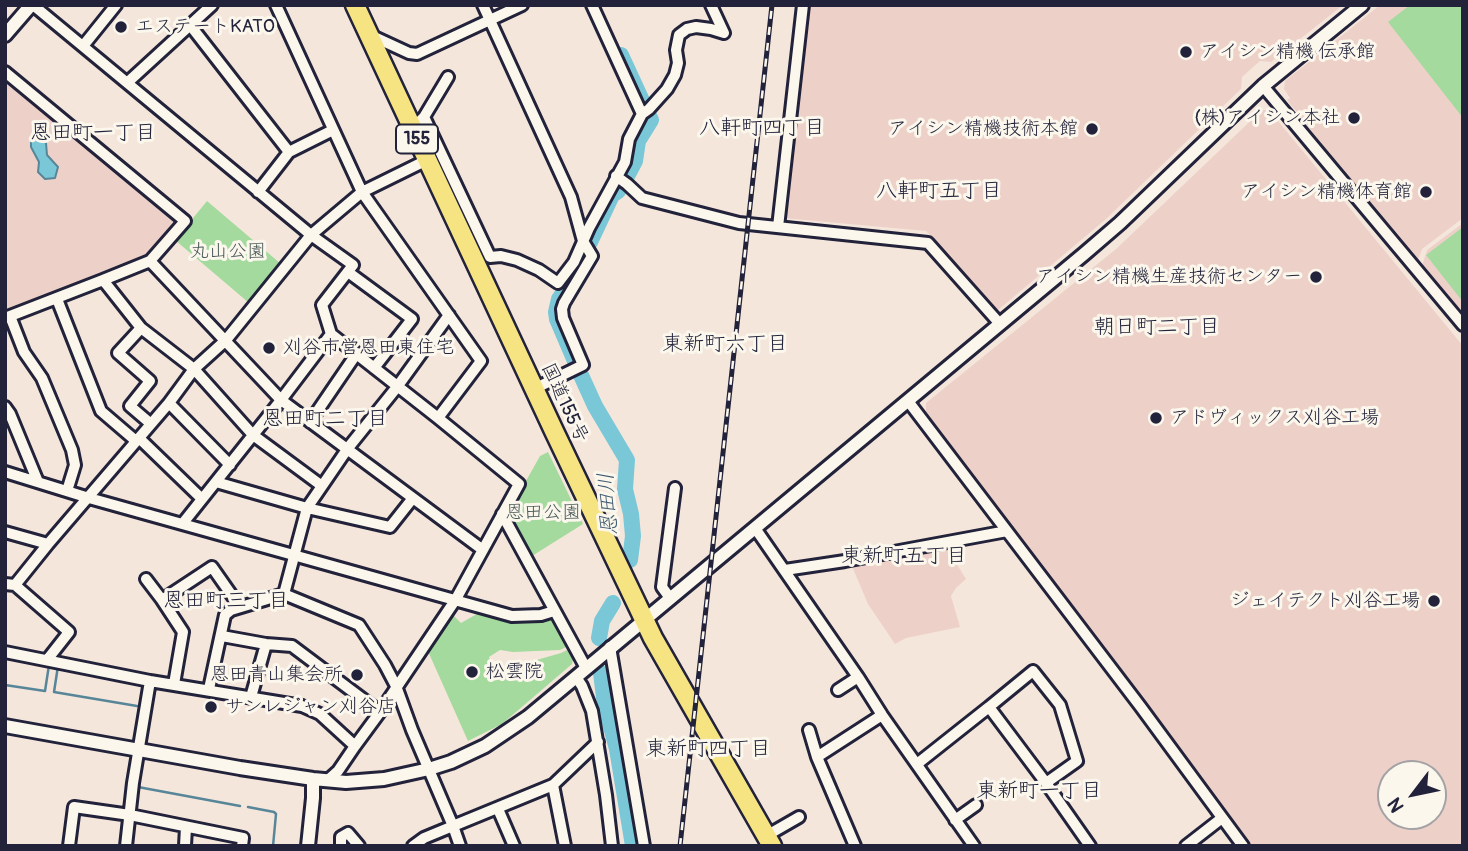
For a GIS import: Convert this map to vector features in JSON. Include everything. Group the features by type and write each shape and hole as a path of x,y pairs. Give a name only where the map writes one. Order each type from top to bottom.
{"highway":[{"name":"国道155号","path":"355,5 418,123 427,160 653,638 769,841"}],"street":[{"path":"5,35 32,5 258,192 352,265 322,304 331,334 519,484 456,599 380,712 338,771 328,780"},
{"path":"83,46 116,5"},
{"path":"128,82 212,5"},
{"path":"276,5 362,192 481,361 438,418"},
{"path":"483,5 571,197 583,241 592,256 562,309 563,318 583,365 534,389"},
{"path":"370,35 417,54 522,5"},
{"path":"592,5 645,112"},
{"path":"448,76 418,123 490,257 501,256 517,260 558,283 574,262 625,162 629,139 645,112 667,89 675,75 679,35 696,27 724,33 711,5"},
{"path":"778,227 803,5"},
{"path":"5,726 313,779 366,781 429,769 502,736 1103,239 1263,86 1362,5"},
{"path":"190,25 289,152"},
{"path":"5,72 185,221 150,261 7,317 24,352 42,379 72,450 75,465 67,491"},
{"path":"1263,86 1463,325"},
{"path":"258,192 289,152 333,130"},
{"path":"47,660 69,632 10,584 89,498 194,369 226,340 311,235 362,192 427,160"},
{"path":"616,176 642,198 738,223 928,243 1000,324"},
{"path":"150,261 281,400 483,550"},
{"path":"348,272 412,318 374,368"},
{"path":"103,280 141,328 194,369 253,435 321,485"},
{"path":"57,299 101,411 138,440 202,499"},
{"path":"284,594 307,508 321,485 449,315"},
{"path":"141,328 118,354 150,381 130,407 150,424"},
{"path":"183,523 331,334"},
{"path":"310,422 357,354"},
{"path":"908,401 1243,846"},
{"path":"169,403 230,465"},
{"path":"7,412 38,482"},
{"path":"5,472 89,498 512,615 541,615 554,611"},
{"path":"216,482 307,508 390,527 412,498"},
{"path":"670,598 662,587 675,488"},
{"path":"502,514 586,668"},
{"path":"755,528 974,846"},
{"path":"785,570 1007,531"},
{"path":"5,532 48,544"},
{"path":"162,600 212,567 240,607"},
{"path":"146,579 183,632 174,684"},
{"path":"209,689 225,615 231,610 284,594 359,625 380,655 396,686 460,846"},
{"path":"222,636 292,646 380,712"},
{"path":"251,697 266,644"},
{"path":"611,647 643,846"},
{"path":"5,652 150,681 302,706 320,714 355,746"},
{"path":"917,764 1033,671 1060,705 1077,761 1046,783"},
{"path":"576,677 592,711 612,846"},
{"path":"838,690 858,677"},
{"path":"126,846 133,783 150,681"},
{"path":"989,707 1090,846"},
{"path":"817,757 882,715"},
{"path":"809,730 817,757 855,846"},
{"path":"413,846 424,838 554,785 598,742"},
{"path":"309,846 313,779"},
{"path":"554,785 565,846"},
{"path":"955,820 976,806"},
{"path":"69,846 74,807 130,815 243,838 242,846"},
{"path":"498,809 514,846"},
{"path":"769,841 799,817"},
{"path":"1186,846 1223,818"},
{"path":"185,846 187,827"},
{"path":"341,846 341,837 348,833 359,846"}],"shaded area":[{"path":"807,5 1343,5 1271,62 1260,61 1242,77 1241,89 1106,219 997,311 926,231 783,218"},
{"path":"1380,5 1463,5 1463,218 1422,249 1418,261 1287,100 1290,98 1284,89 1285,81"},
{"path":"5,82 177,221 147,257 5,313"},
{"path":"1262,110 1269,110 1463,346 1463,846 1249,846 926,412 926,403 1116,249"},
{"path":"1463,223 1463,314 1422,266 1427,250"},
{"path":"946,547 966,579 951,596 960,627 906,638 895,644 868,604 851,564"}],"green space":[{"path":"1410,5 1463,5 1463,118 1388,22"},
{"name":"丸山公園","path":"207,201 281,264 249,303 175,240"},
{"path":"1463,227 1463,302 1426,255"},
{"name":"恩田公園","path":"548,452 583,524 532,556 508,513 540,456"},
{"name":"松雲院","path":"482,611 549,616 566,647 560,650 500,650 489,657 494,675 511,672 512,667 567,650 573,659 572,664 502,724 468,741 427,649 450,612 461,623"}],"water":[{"path":"35,137 41,137 46,143 47,155 58,167 55,178 45,179 38,172 39,162 31,147 31,141"}],"waterway":[{"name":"恩田川","path":"621,55 651,120 638,141 635,161 625,180"},
{"name":"恩田川","path":"590,242 612,195 623,183"},
{"name":"恩田川","path":"575,361 556,312 559,299 579,270 586,253"},
{"name":"恩田川","path":"580,373 595,406 627,460 625,489 633,536 630,560"},
{"name":"恩田川","path":"599,638 602,621 613,603"},
{"path":"5,685 45,691 49,665"},
{"path":"58,666 54,692 137,706"},
{"name":"恩田川","path":"601,673 633,846"},
{"path":"138,783 138,787 240,806"},
{"path":"248,807 276,814 273,846"}],"railway":[{"path":"680,846 772,5"}],"place":[{"name":"エステートKATO","path":"121,27"},
{"name":"アイシン精機 伝承館","path":"1186,52"},
{"name":"(株)アイシン本社","path":"1354,118"},
{"name":"アイシン精機技術本館","path":"1092,129"},
{"name":"アイシン精機体育館","path":"1426,192"},
{"name":"アイシン精機生産技術センター","path":"1316,277"},
{"name":"刈谷市営恩田東住宅","path":"269,348"},
{"name":"アドヴィックス刈谷工場","path":"1156,418"},
{"name":"ジェイテクト刈谷工場","path":"1434,601"},
{"name":"松雲院","path":"472,672"},
{"name":"恩田青山集会所","path":"357,675"},
{"name":"サンレジャン刈谷店","path":"211,707"}],"district":[{"name":"八軒町四丁目","path":"762,129"},
{"name":"恩田町一丁目","path":"93,134"},
{"name":"八軒町五丁目","path":"939,192"},
{"name":"朝日町二丁目","path":"1157,328"},
{"name":"東新町六丁目","path":"725,345"},
{"name":"恩田町二丁目","path":"325,420"},
{"name":"東新町五丁目","path":"904,557"},
{"name":"恩田町三丁目","path":"226,602"},
{"name":"東新町四丁目","path":"708,750"},
{"name":"東新町一丁目","path":"1039,792"}]}
